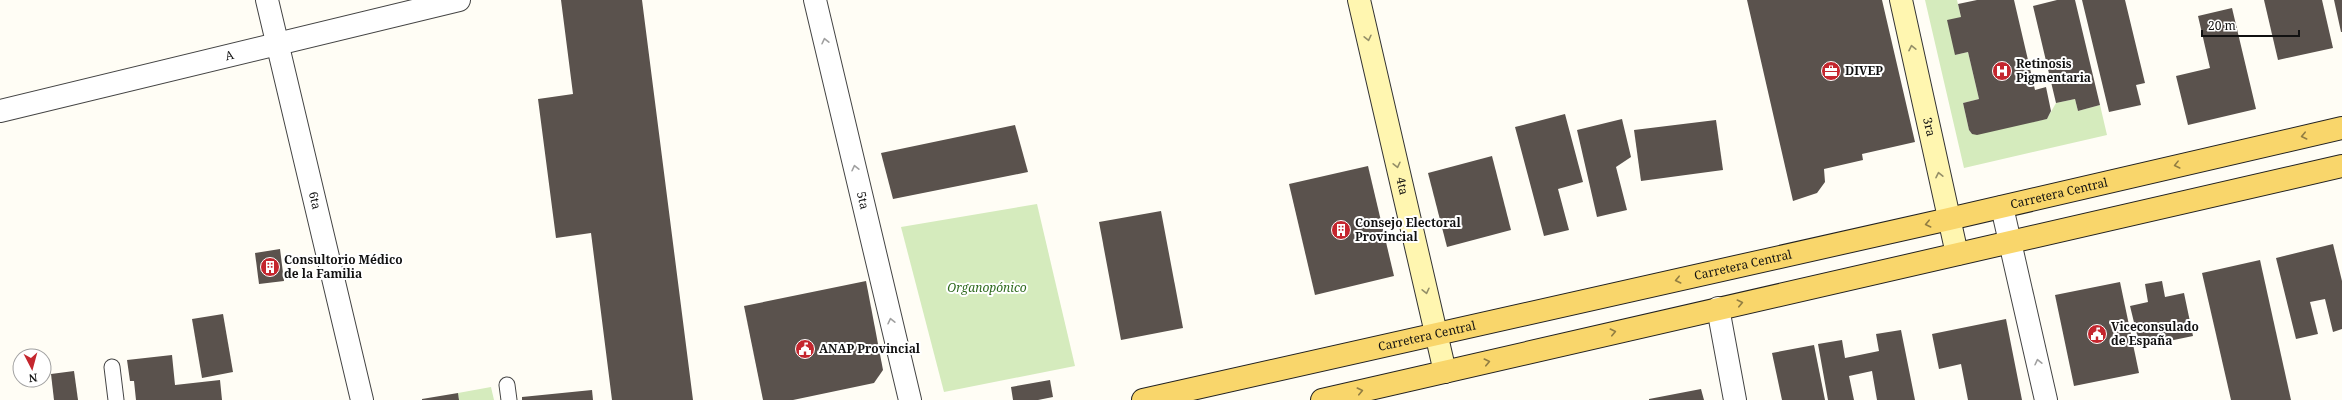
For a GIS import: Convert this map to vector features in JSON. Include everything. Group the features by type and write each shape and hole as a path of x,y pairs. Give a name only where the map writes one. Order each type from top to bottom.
{"main road":[{"name":"Carretera Central","path":"1144,400 2002,207 2342,128"},
{"path":"1322,400 2342,166"}],"street":[{"name":"6ta","path":"267,0 362,400"},
{"name":"A","path":"0,110 459,0"},
{"name":"5ta","path":"815,0 910,400"},
{"name":"4ta","path":"1359,0 1445,372"},
{"name":"3ra","path":"1901,0 1957,254"},
{"path":"2002,207 2046,400"},
{"path":"1718,308 1735,400"}],"lane":[{"path":"112,367 116,400"},
{"path":"507,385 509,400"}],"green space":[{"path":"1925,0 1957,0 1961,17 1955,55 1968,52 1979,99 1963,103 1969,130 1972,134 2047,119 2056,103 2075,99 2078,111 2100,105 2107,135 1964,168"},
{"name":"Organopónico","path":"1037,204 1075,366 944,392 901,227"},
{"path":"491,387 494,400 459,400 458,393"}],"building":[{"path":"561,0 642,0 693,400 612,400 591,233 556,238 538,99 573,94"},
{"name":"DIVEP","path":"1747,0 1882,0 1915,142 1862,154 1863,160 1824,169 1825,182 1817,193 1793,201"},
{"name":"Retinosis Pigmentaria","path":"1977,0 2014,0 2035,90 2046,87 2051,111 2047,119 1977,135 1972,134 1969,130 1963,103 1979,99 1968,52 1955,55 1947,20 1961,17 1958,4"},
{"path":"2057,0 2075,0 2100,105 2078,111 2075,99 2056,103 2033,6"},
{"path":"2082,0 2125,0 2145,83 2136,85 2141,105 2109,112"},
{"path":"2264,0 2322,0 2333,48 2278,60"},
{"path":"2334,0 2342,0 2342,32 2341,32"},
{"path":"2232,8 2256,109 2188,125 2176,76 2210,68 2198,16"},
{"path":"1565,114 1583,182 1558,189 1569,230 1544,236 1515,127"},
{"path":"1622,119 1631,157 1616,167 1627,210 1597,217 1577,130"},
{"path":"1716,120 1723,170 1641,181 1634,130"},
{"path":"1015,125 1028,172 893,199 881,153"},
{"path":"1492,156 1511,230 1447,247 1428,173"},
{"name":"Consejo Electoral Provincial","path":"1368,166 1394,276 1315,295 1289,184"},
{"path":"1161,211 1183,328 1121,340 1099,222"},
{"path":"2333,244 2342,281 2342,329 2333,332 2325,299 2310,302 2318,334 2296,339 2276,258"},
{"name":"Consultorio Médico de la Familia","path":"280,249 284,281 259,284 255,253"},
{"path":"2260,260 2291,400 2231,400 2202,273"},
{"path":"866,281 883,370 874,383 793,400 763,400 744,306"},
{"path":"2162,281 2165,297 2184,293 2193,336 2140,347 2130,306 2148,302 2145,284"},
{"name":"Viceconsulado de España","path":"2120,282 2139,373 2074,386 2055,295"},
{"path":"223,314 233,372 202,378 192,319"},
{"path":"2006,319 2022,400 1968,400 1961,364 1939,369 1932,334"},
{"path":"1901,330 1915,400 1877,400 1872,371 1849,376 1854,400 1828,400 1818,344 1842,340 1845,358 1879,351 1876,334"},
{"path":"1814,345 1825,400 1782,400 1772,353"},
{"path":"172,355 175,385 220,380 222,400 136,400 134,381 130,381 127,360"},
{"path":"74,371 78,400 54,400 52,374"},
{"path":"1050,380 1053,397 1038,400 1013,400 1011,387"},
{"path":"1701,389 1704,400 1649,400 1649,399"},
{"path":"592,390 593,400 522,400 522,397"},
{"path":"458,393 459,400 422,400 422,399"}],"place":[{"name":"DIVEP","path":"1831,71"},
{"name":"Retinosis Pigmentaria","path":"2002,71"},
{"name":"Consejo Electoral Provincial","path":"1341,230"},
{"name":"Consultorio Médico de la Familia","path":"270,267"},
{"name":"Viceconsulado de España","path":"2097,334"},
{"name":"ANAP Provincial","path":"805,349"}]}
